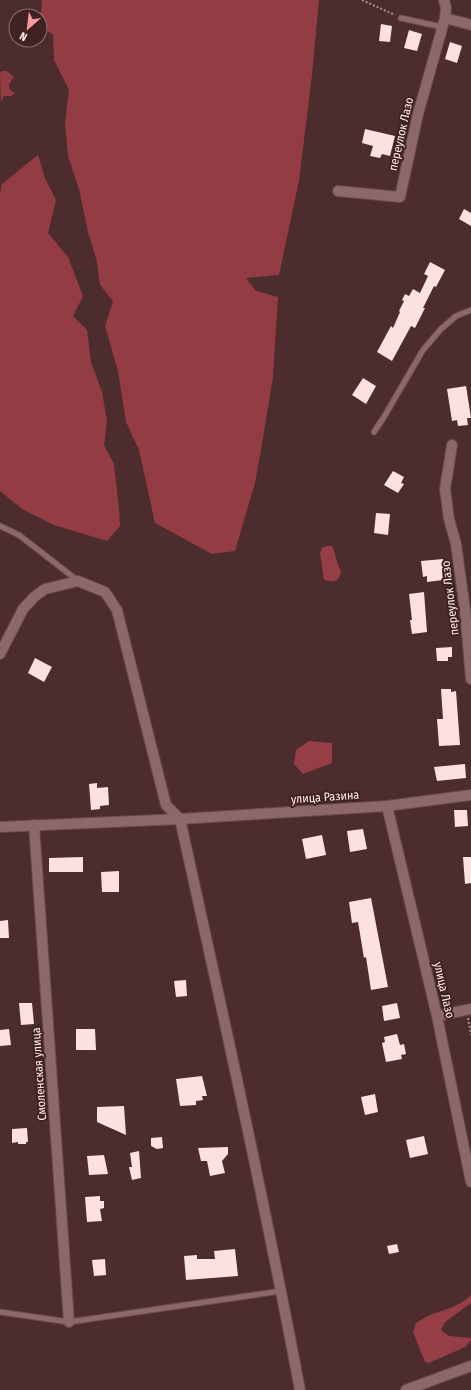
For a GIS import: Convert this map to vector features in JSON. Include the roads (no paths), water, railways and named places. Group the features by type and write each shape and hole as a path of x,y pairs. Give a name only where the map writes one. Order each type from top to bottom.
{"street":[{"path":"444,0 446,8 443,23 471,25"},
{"name":"переулок Лазо","path":"338,191 400,197 418,114 443,23"},
{"name":"переулок Лазо","path":"452,444 445,489 449,519 456,544 468,609 471,679"},
{"path":"0,654 23,609 34,597 45,589 78,581 105,592 117,610 166,805 180,819 282,1290 300,1390"},
{"name":"улица Разина","path":"0,827 180,819 387,806 471,795"},
{"name":"улица Лазо","path":"387,806 437,1016 471,1182"},
{"name":"Смоленская улица","path":"34,825 69,1322"},
{"path":"437,1016 469,1009"},
{"path":"406,1390 471,1366"}],"lane":[{"path":"401,18 443,23"},
{"path":"374,432 388,411 423,350 441,329 456,316 471,310"},
{"path":"0,526 19,535 78,581"},
{"path":"0,1312 69,1322 282,1290"}]}
